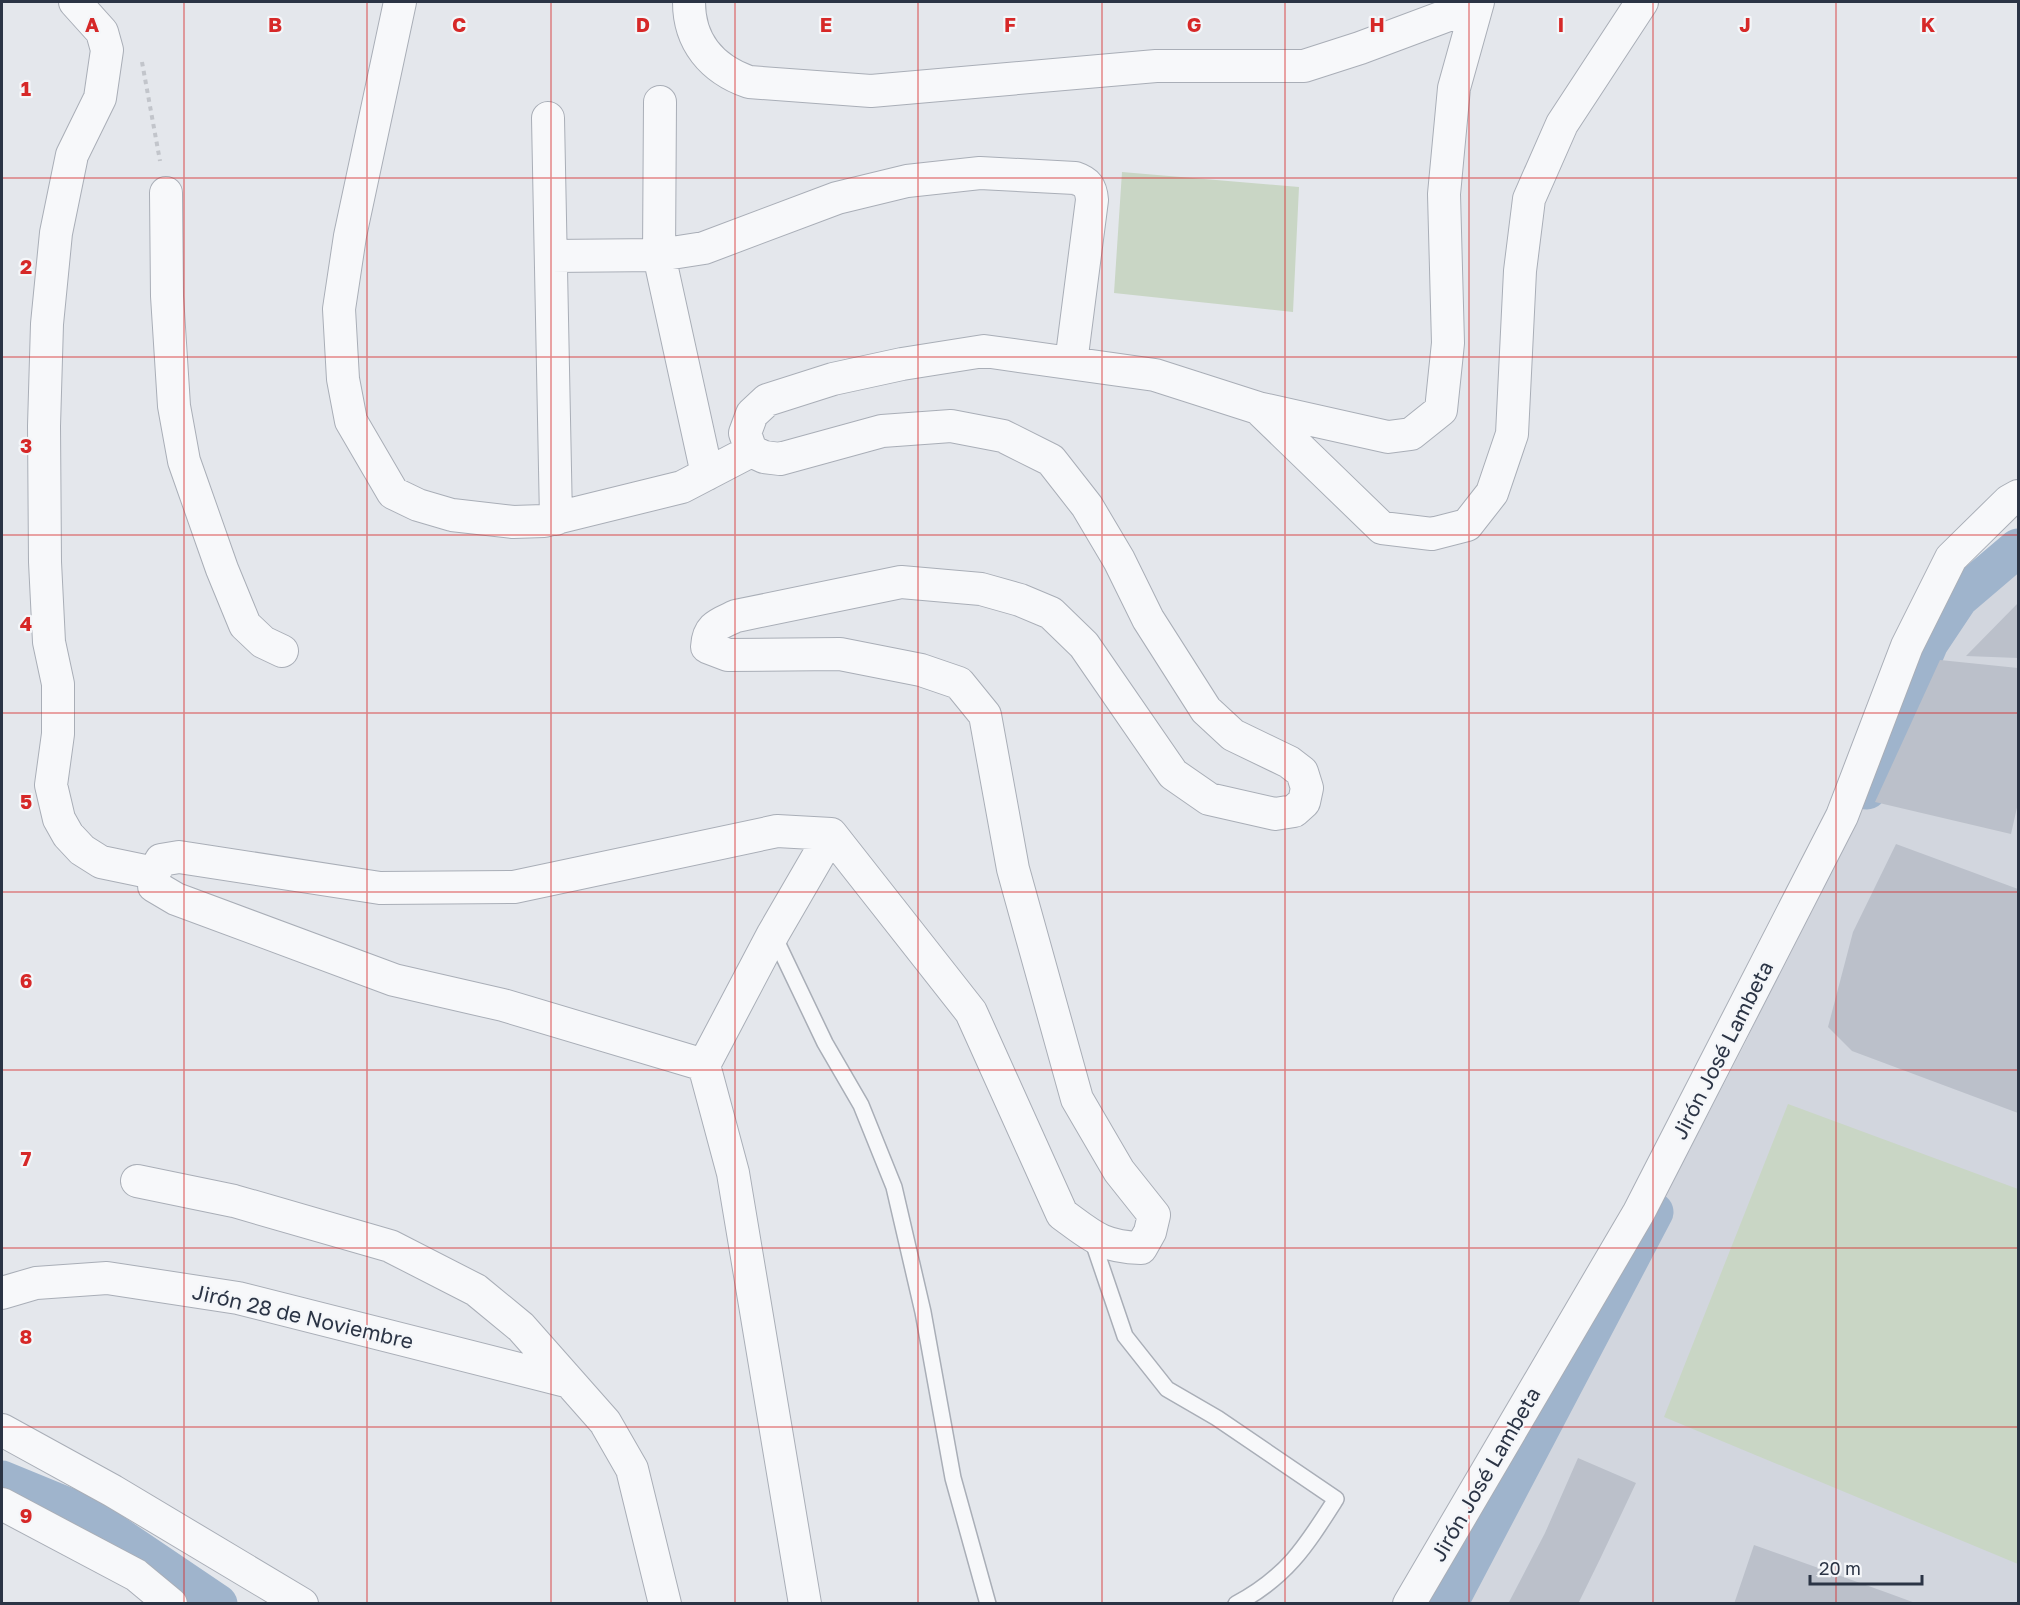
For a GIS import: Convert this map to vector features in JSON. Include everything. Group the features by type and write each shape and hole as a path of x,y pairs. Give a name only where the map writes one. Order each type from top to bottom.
{"street":[{"path":"75,2 102,32 107,50 100,98 72,155 56,233 47,324 44,426 45,562 49,642 58,684 58,724 51,785 59,819 68,835 82,850 101,862 154,873"},
{"path":"400,2 350,236 339,309 344,380 351,421 393,493 418,505 482,520 513,522 556,519 682,487 751,451"},
{"path":"689,2 690,21 697,40 716,65 731,76 749,82 870,91 1156,66 1304,66 1360,48 1477,3"},
{"path":"1258,408 1382,528 1432,534 1467,525 1492,493 1512,434 1520,271 1529,200 1562,124 1642,2"},
{"path":"704,1065 504,1005 394,980 176,899 154,886 154,873 161,860 179,857 380,888 514,887 777,831 831,834 971,1012 1062,1214 1091,1236 1116,1247 1141,1248 1150,1233 1154,1215 1119,1171 1077,1100 1013,869 985,715 959,683 921,670 840,654 728,655 708,647 708,636 713,627 736,616 901,582 981,589 1020,600 1051,613 1084,645 1173,774 1209,799 1275,814 1294,811 1304,802 1307,788 1302,772 1289,762 1233,735 1206,710 1148,619 1119,560 1087,506 1051,460 1003,436 951,426 882,431 780,459 764,458 751,451 745,433 752,414 767,400 833,379 902,364 984,351 1155,375 1258,408 1388,437 1411,434 1441,410 1448,343 1444,194 1454,88 1477,3"},
{"path":"660,102 659,255 707,474"},
{"path":"548,118 556,519"},
{"path":"550,256 659,255 704,248 837,198 907,181 980,173 1075,178 1084,182 1091,190 1092,200 1071,363"},
{"path":"166,193 166,296 174,406 184,461 245,625 263,642 282,651"},
{"name":"Jirón José Lambeta","path":"1409,1604 1639,1212 1842,816 1907,646 1951,558 2009,501 2019,496"},
{"path":"805,1604 733,1173 704,1065 773,934 831,834"},
{"path":"137,1181 234,1202 390,1246 476,1290 521,1327 566,1381 605,1422 632,1469 665,1604"},
{"name":"Jirón 28 de Noviembre","path":"2,1293 36,1283 107,1278 238,1298 566,1381"},
{"path":"2,1430 268,1595 302,1604"},
{"path":"2,1504 136,1575 171,1604"}],"lane":[{"path":"773,934 825,1043 861,1105 894,1187 923,1312 953,1478 988,1604"},
{"path":"1091,1236 1105,1284 1125,1336 1167,1389 1217,1418 1336,1499 1302,1552 1264,1589 1236,1604"}],"shaded area":[{"path":"2018,565 2018,1603 1453,1604 1744,1045 1944,634"}],"green space":[{"path":"1122,172 1299,187 1293,312 1114,293"},
{"path":"1788,1104 2018,1189 2018,1564 1664,1417"}],"building":[{"path":"2018,603 2018,658 1966,656"},
{"path":"1940,660 2018,668 2018,803 2011,834 1875,802"},
{"path":"1896,844 2018,889 2018,1113 1852,1051 1828,1027 1853,932"},
{"path":"1578,1458 1636,1483 1601,1557 1578,1604 1508,1604 1545,1533"},
{"path":"1754,1545 1888,1593 1918,1604 1734,1604"}],"waterway":[{"path":"1867,790 1929,643 1959,598 2018,548"},
{"path":"1448,1604 1654,1212"},
{"path":"2,1480 85,1514 218,1604"}]}
